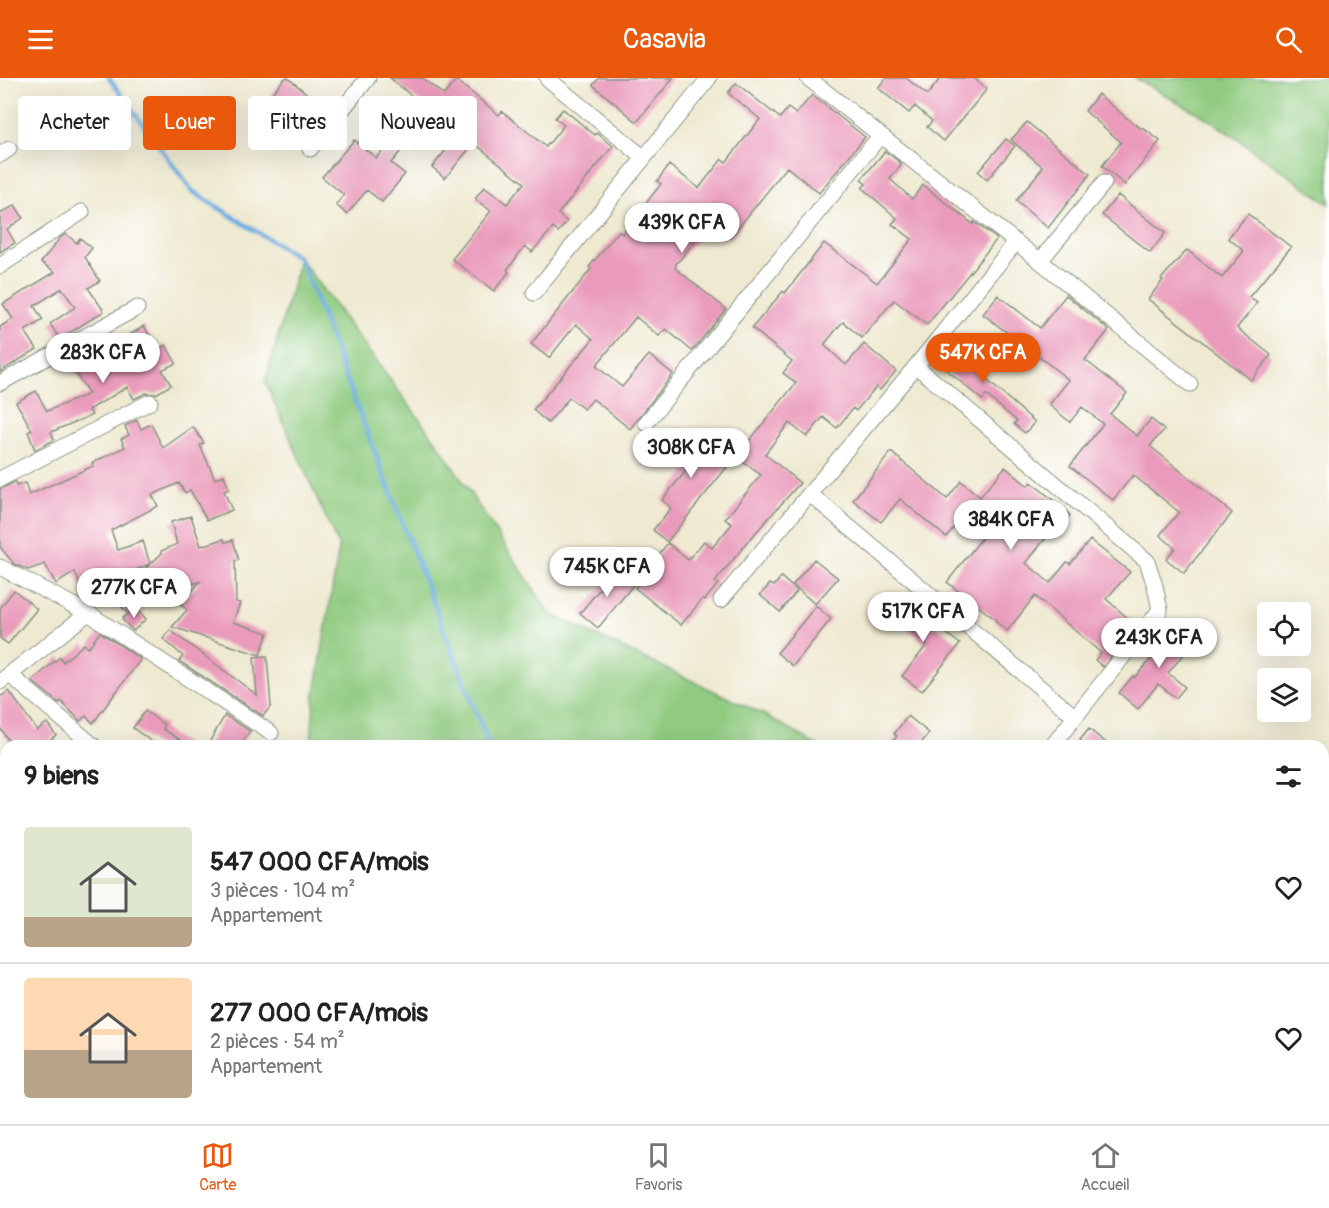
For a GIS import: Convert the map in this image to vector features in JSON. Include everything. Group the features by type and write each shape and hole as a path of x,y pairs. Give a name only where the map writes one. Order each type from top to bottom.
{"street":[{"path":"347,104 368,78"},
{"path":"547,78 644,158"},
{"path":"534,293 709,78"},
{"path":"808,78 1040,261 1190,384"},
{"path":"646,423 880,136"},
{"path":"1040,261 1104,183"},
{"path":"0,266 82,212"},
{"path":"721,600 1016,242"},
{"path":"0,383 137,308"},
{"path":"916,366 1147,561 1160,610 1057,740"},
{"path":"0,479 150,402"},
{"path":"810,494 1074,717"},
{"path":"0,567 88,613 271,733"},
{"path":"86,740 5,679 88,613"}],"green space":[{"path":"1135,78 1329,78 1329,204 1210,120"},
{"path":"300,259 438,444 550,614 767,716 808,740 311,740 314,700 339,547 265,382"}],"building":[{"path":"285,78 288,78 310,96 269,96"},
{"path":"390,78 422,78 444,95 456,80 476,96 412,96"},
{"path":"599,78 673,78 637,122 593,85"},
{"path":"886,78 906,78 927,95 941,78 974,78 987,89 944,141 927,127 932,121 915,106 909,113 878,88"},
{"path":"736,83 780,118 788,108 796,114 812,95 865,137 819,193 787,167 730,238 711,223 676,264 675,268 726,309 692,351 666,329 659,336 636,317 596,366 622,387 649,355 673,374 630,429 593,399 584,409 569,398 548,423 533,410 593,339 576,324 549,358 531,344 591,269 589,267 619,231 622,234 661,184 657,181 669,165 699,188 722,159 726,162 760,119 728,93"},
{"path":"1098,94 1134,124 1160,141 1125,185 1102,166 1121,142 1085,111"},
{"path":"477,97 499,115 502,111 546,147 564,125 555,118 563,109 595,135 597,133 613,146 558,214 567,222 558,232 553,228 532,252 525,246 494,291 452,259 491,211 475,199 484,187 507,204 524,183 477,145"},
{"path":"1027,122 1090,174 1048,228 1016,201 1043,167 1011,140"},
{"path":"1006,139 1015,146 987,180 978,172"},
{"path":"354,140 359,144 359,150 366,150 376,158 383,150 402,150 391,163 405,174 382,202 367,190 347,214 336,205 344,195 322,177"},
{"path":"446,150 468,150 445,178 432,167"},
{"path":"885,151 902,164 890,179 912,199 923,185 973,224 974,222 997,239 927,325 894,300 862,338 843,322 840,325 824,345 846,365 864,344 896,371 880,390 876,387 856,411 853,408 837,428 823,417 807,437 789,423 765,454 800,483 750,539 715,582 718,584 681,625 635,588 668,543 688,560 704,541 712,548 732,524 725,519 761,475 736,457 796,383 783,373 792,361 752,328 783,291 785,293 824,243 877,283 912,239 892,224 897,218 862,188 866,184 861,180"},
{"path":"1118,195 1165,233 1150,253 1102,215"},
{"path":"15,205 23,218 7,229 15,243 0,252 0,214"},
{"path":"1248,214 1291,247 1249,297 1257,303 1237,328 1271,355 1251,380 1148,299 1163,280 1161,279 1187,250 1222,278 1244,251 1228,238"},
{"path":"66,234 77,243 80,238 92,248 85,257 100,281 88,288 104,311 60,339 50,324 75,307 62,288 34,306 43,320 25,331 37,349 0,372 0,327 13,319 3,304 55,272 41,262 60,238"},
{"path":"998,295 1040,328 1066,295 1109,330 1085,360 1127,393 1110,414 1137,436 1151,419 1164,430 1150,446 1232,513 1184,573 1166,559 1175,548 1160,535 1179,512 1133,475 1113,500 1070,466 1103,424 1082,407 1070,422 1049,405 1069,380 1025,346 1006,370 992,359 1010,335 983,314"},
{"path":"144,326 158,350 166,345 176,363 162,370 171,385 156,394 146,393 134,399 127,387 89,410 92,415 51,432 54,440 35,450 28,432 32,430 16,402 36,391 47,411 89,394 73,369"},
{"path":"963,341 981,356 972,367 1035,422 1025,433 1014,424 1017,421 986,395 982,400 942,366"},
{"path":"137,420 141,429 151,424 163,448 193,427 204,443 200,445 215,479 224,475 229,489 224,491 232,510 207,520 190,490 185,493 179,483 152,495 158,506 111,530 118,550 143,541 150,564 83,592 75,572 56,584 45,564 28,570 14,564 0,547 0,489 15,482 16,486 25,483 29,495 93,466 92,463 125,447 121,439 129,435 125,426"},
{"path":"677,427 703,449 712,438 735,457 667,542 653,530 671,508 662,500 690,466 663,444"},
{"path":"891,452 947,499 961,481 980,497 1005,467 1028,486 1031,482 1047,495 1070,515 1053,537 1049,534 1026,563 1050,583 1067,562 1070,564 1090,540 1130,572 1106,599 1136,625 1103,667 1095,660 1101,653 1035,596 1007,631 947,582 982,538 960,520 946,537 900,499 881,522 853,500"},
{"path":"191,516 201,546 224,539 225,542 233,540 239,560 235,561 236,602 240,603 233,622 268,633 260,655 172,627 187,610 180,604 200,582 167,589 165,579 159,585 137,593 143,600 128,614 116,601 108,604 162,553 161,551 177,544 171,522"},
{"path":"814,559 838,578 815,604 793,585"},
{"path":"616,569 634,584 598,628 580,613"},
{"path":"781,577 797,591 780,612 760,595 770,584 774,586"},
{"path":"14,590 37,609 8,644 0,638 0,608"},
{"path":"897,595 960,644 922,691 902,676 927,645 885,610"},
{"path":"816,606 831,619 793,666 777,653"},
{"path":"135,607 146,619 133,631 122,619"},
{"path":"1172,625 1193,643 1168,673 1185,687 1176,698 1158,684 1138,709 1119,693 1151,659 1146,655"},
{"path":"170,630 257,695 254,657 267,656 271,706 263,716 179,661 183,656 163,639"},
{"path":"100,632 141,659 93,723 86,716 80,721 61,701 59,703 32,681 60,657 63,662 84,644 88,648"},
{"path":"9,691 37,730 47,723 56,735 50,740 8,740 0,728 0,697"},
{"path":"145,711 165,725 163,729 180,740 150,740 133,728"},
{"path":"225,715 250,731 244,740 210,740"},
{"path":"908,716 929,733 924,740 894,740 897,736 894,734"},
{"path":"1089,729 1103,740 1080,740"}],"waterway":[{"path":"109,78 192,191 300,259 487,740"}]}
